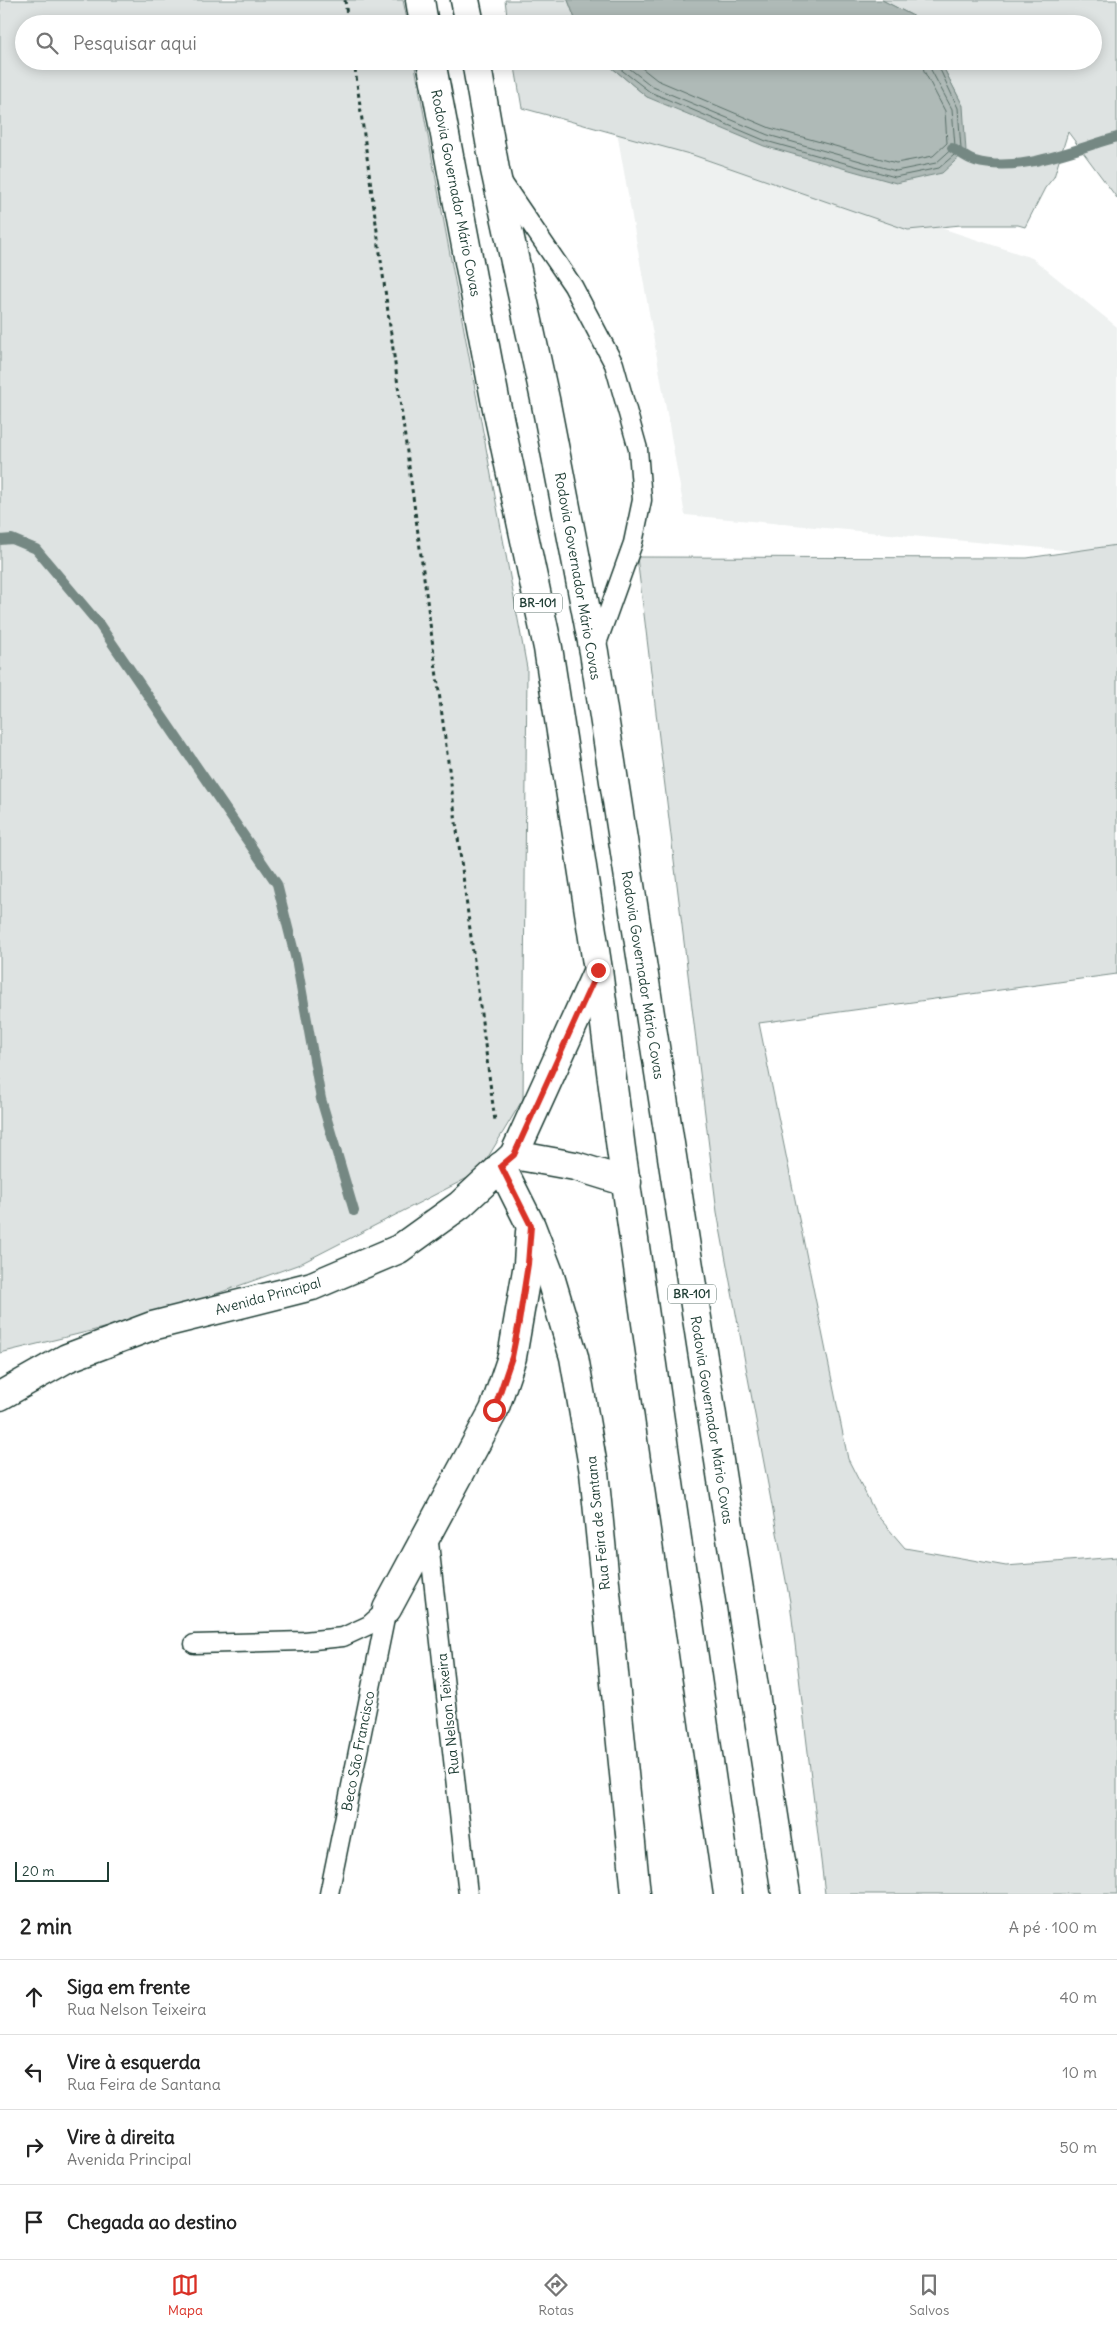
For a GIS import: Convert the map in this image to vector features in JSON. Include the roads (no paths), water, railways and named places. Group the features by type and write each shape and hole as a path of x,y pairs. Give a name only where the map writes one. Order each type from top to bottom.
{"main road":[{"path":"420,0 422,15"},
{"path":"465,0 468,15"},
{"name":"Rodovia Governador Mário Covas","path":"433,70 495,400 548,648 598,970 728,1894"},
{"name":"Rodovia Governador Mário Covas","path":"478,70 495,170 545,399 594,652 786,1894"},
{"name":"Avenida Principal","path":"0,1396 67,1358 152,1326 312,1286 399,1249 460,1205 508,1161 598,970"},
{"path":"508,1161 575,1166 628,1182"},
{"name":"Rua Feira de Santana","path":"508,1161 549,1273 574,1357 594,1472 636,1894"},
{"path":"386,1609 494,1410 514,1349 528,1264 531,1226"}],"lane":[{"path":"495,170 573,286 614,364 638,449 642,500 635,534 594,652"},
{"name":"Rua Nelson Teixeira","path":"428,1534 468,1894"},
{"path":"194,1644 304,1641 343,1637 369,1625 386,1609"},
{"name":"Beco São Francisco","path":"329,1894 386,1609"}],"water":[{"path":"568,0 882,0 911,15 574,15"},
{"path":"615,70 945,70 963,106 966,151 942,173 896,183 764,146 647,97"}],"waterway":[{"path":"952,148 975,161 1009,164 1046,158 1117,137"},
{"path":"0,540 12,539 36,549 99,624 277,884 297,964 321,1099 354,1211"}]}
